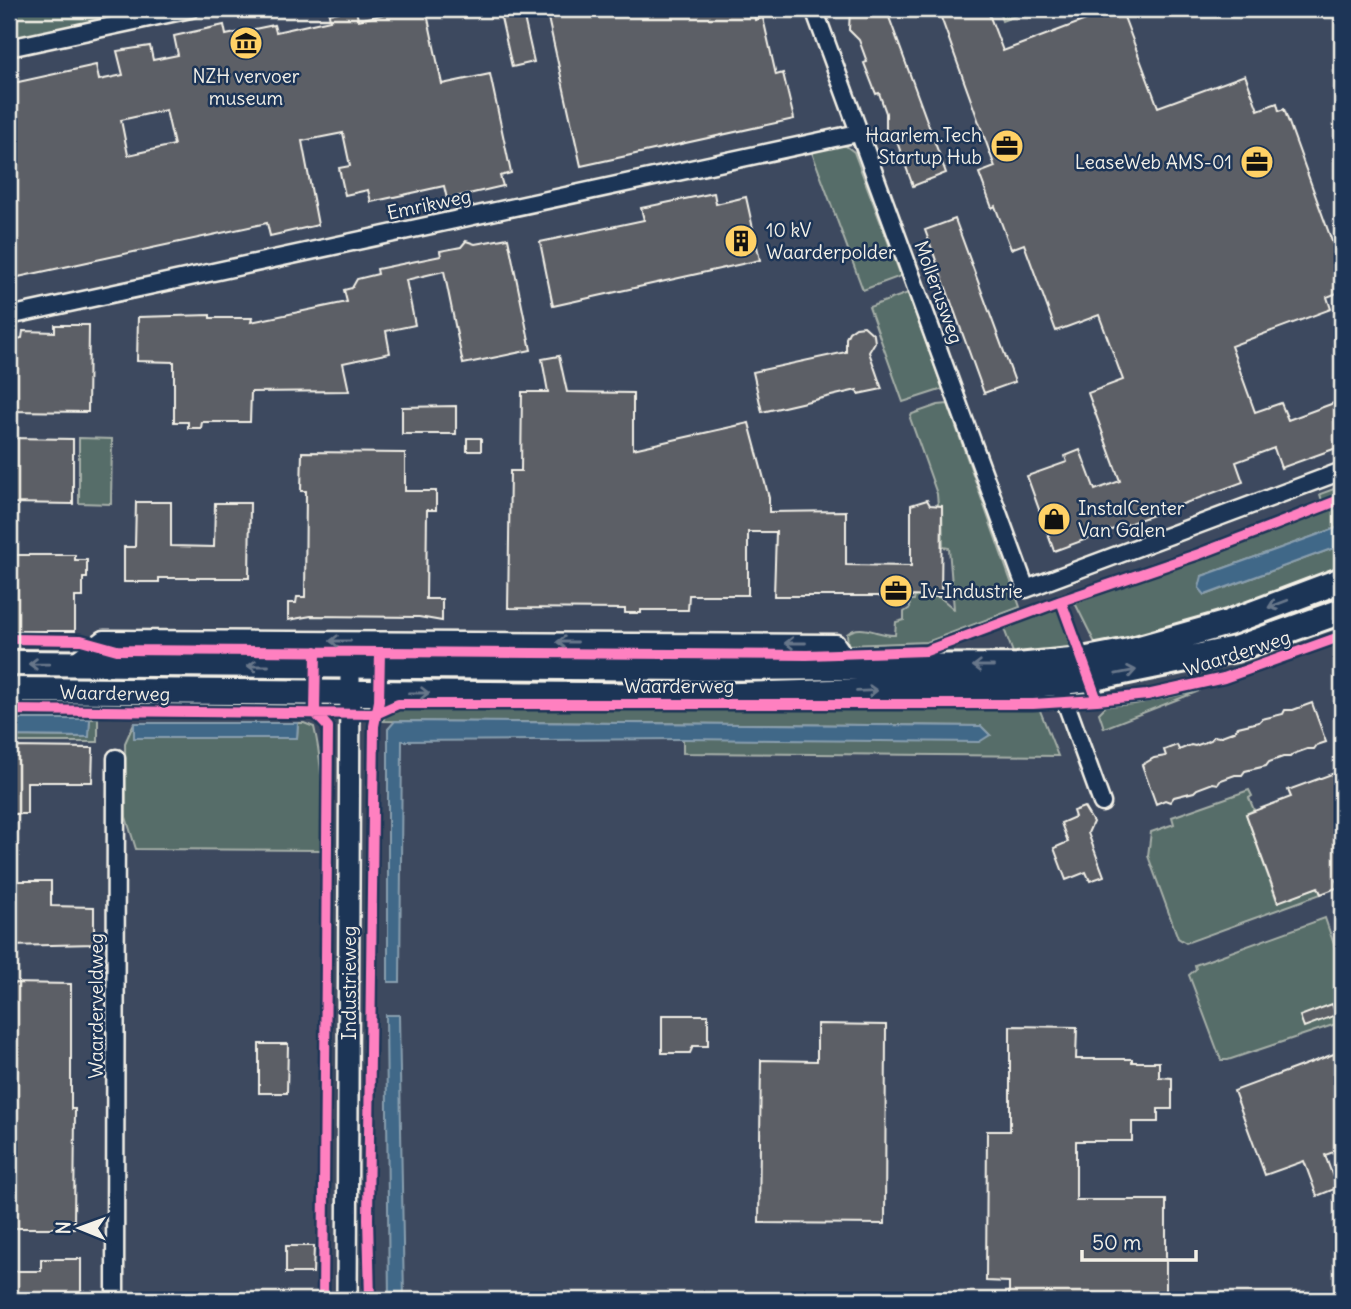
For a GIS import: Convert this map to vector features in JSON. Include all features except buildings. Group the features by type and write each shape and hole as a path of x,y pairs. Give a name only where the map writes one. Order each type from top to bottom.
{"main road":[{"name":"Waarderweg","path":"9,690 708,696 1010,687 1228,623 1342,580"},
{"name":"Waarderweg","path":"9,663 848,667 1055,673 1103,677 1235,649 1342,611"}],"street":[{"path":"9,48 191,9"},
{"name":"Mollerusweg","path":"814,9 1026,589 1342,471"},
{"name":"Emrikweg","path":"9,316 858,133"},
{"name":"Waarderweg","path":"69,664 104,639 118,639 836,643 848,667"},
{"name":"Industrieweg","path":"347,1300 351,666"},
{"path":"1055,673 1102,803"},
{"name":"Waarderveldweg","path":"116,758 116,1300"}],"shaded area":[{"path":"9,9 1342,9 1342,1300 9,1300"},
{"path":"1342,526 1342,545 1205,595 1199,588 1202,576"},
{"path":"9,719 90,719 89,737 9,736"},
{"path":"395,721 981,726 990,735 979,742 683,739 402,741 400,982 388,982 388,729"},
{"path":"134,723 298,723 297,738 134,738"},
{"path":"386,1015 399,1015 404,1300 389,1300"}],"green space":[{"path":"9,9 147,9 9,40"},
{"path":"998,9 1034,9 1002,21"},
{"path":"836,144 846,146 854,152 901,276 863,290 811,150"},
{"path":"908,293 943,389 903,402 869,307"},
{"path":"948,404 1020,607 927,642 848,645 847,634 858,629 895,635 896,622 904,620 904,612 910,608 909,600 914,600 915,596 936,594 954,609 949,548 943,547 942,506 938,506 937,494 910,418 912,414"},
{"path":"79,438 112,439 111,504 79,503"},
{"path":"1342,486 1342,526 1202,576 1206,595 1342,545 1342,570 1169,630 1096,645 1075,603 1325,511 1320,494"},
{"path":"1057,607 1072,651 1015,658 1003,626"},
{"path":"1199,691 1104,728 1099,713 1106,706 1135,704"},
{"path":"801,705 1039,708 1058,756 683,753 683,739 990,735 981,726 383,721 392,709 407,706"},
{"path":"90,719 98,719 98,742 9,742 9,736 88,737"},
{"path":"134,723 134,738 297,738 298,723 314,727 321,773 322,850 136,849 126,817 125,743"},
{"path":"1249,790 1254,810 1246,814 1277,901 1318,887 1321,894 1186,943 1178,938 1148,856 1151,832 1174,824 1172,817"},
{"path":"1325,918 1342,968 1342,1022 1221,1060 1189,975 1196,969 1195,965"}],"cycle path":[{"path":"1061,601 1199,554 1342,499"},
{"path":"9,639 81,640 117,650 807,655 926,651 1061,601 1097,700"},
{"path":"9,710 376,714 398,704 1033,704 1147,695 1224,678 1342,636"},
{"path":"316,651 315,713 328,727 323,1300"},
{"path":"370,1300 368,1219 374,726 379,701 380,652"}],"place":[{"name":"NZH vervoer museum","path":"246,43"},
{"name":"Haarlem.Tech Startup Hub","path":"1007,146"},
{"name":"LeaseWeb AMS-01","path":"1257,162"},
{"name":"10 kV Waarderpolder","path":"741,241"},
{"name":"InstalCenter Van Galen","path":"1054,519"},
{"name":"Iv-Industrie","path":"896,591"}]}
